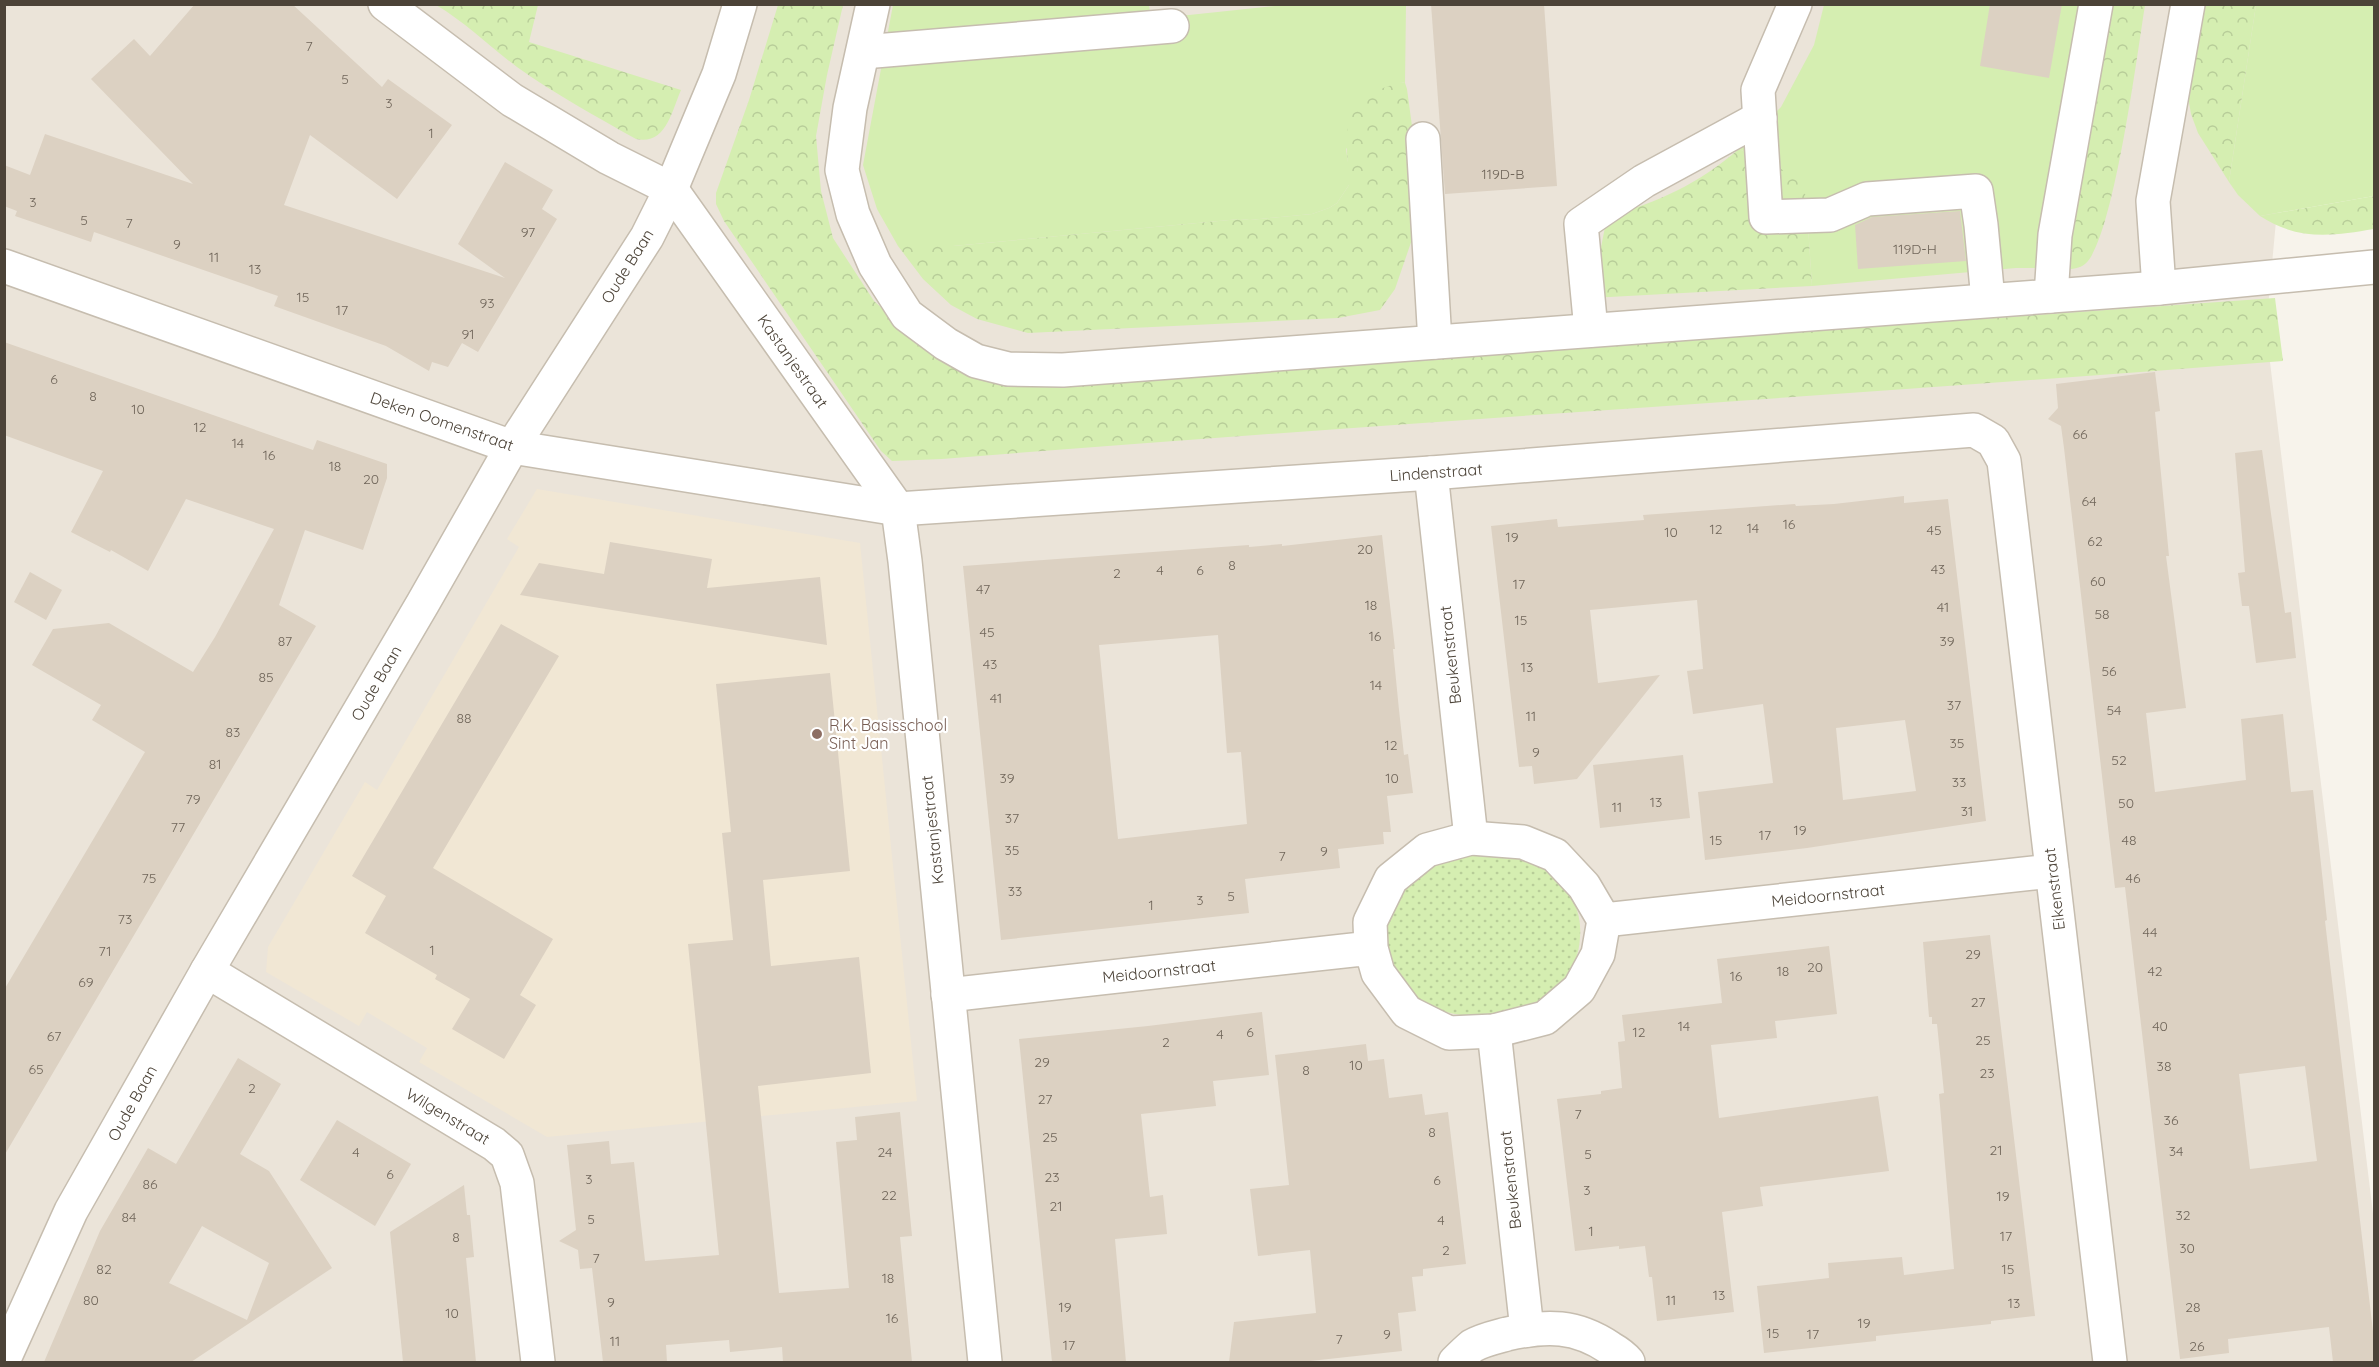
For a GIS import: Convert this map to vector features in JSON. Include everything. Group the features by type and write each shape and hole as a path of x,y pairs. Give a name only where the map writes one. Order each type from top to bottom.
{"street":[{"path":"385,4 512,99 609,158 671,189"},
{"name":"Oude Baan","path":"4,1359 71,1211 207,971 512,447 646,237 671,189 719,74 740,4"},
{"path":"873,4 850,108 842,170 853,214 875,265 907,315 946,344 976,361 1008,369 1063,370 2159,288 2374,267"},
{"path":"1796,4 1758,90 1766,217 1830,216 1867,199 1976,191 1988,300"},
{"path":"2050,296 2055,235 2096,4"},
{"path":"2159,288 2153,201 2188,4"},
{"path":"863,52 1172,26"},
{"path":"1591,330 1581,224 1644,182 1760,118"},
{"path":"1423,139 1435,342"},
{"name":"Kastanjestraat","path":"671,189 897,509 905,561 985,1362"},
{"name":"Deken Oomenstraat","path":"4,266 512,447 897,509"},
{"name":"Lindenstraat","path":"897,509 1431,473 1974,429"},
{"name":"Eikenstraat","path":"1974,429 1993,441 2004,461 2110,1362"},
{"name":"Beukenstraat","path":"1431,473 1471,838"},
{"path":"1471,838 1523,842 1555,855 1584,886 1604,920 1598,954 1579,989 1545,1018 1494,1031 1449,1033 1407,1012 1378,973 1371,948 1370,922 1391,879 1427,850 1471,838"},
{"name":"Meidoornstraat","path":"1604,920 2052,871"},
{"name":"Meidoornstraat","path":"948,995 1371,948"},
{"name":"Wilgenstraat","path":"207,971 494,1144 507,1155 518,1183 538,1362"},
{"name":"Beukenstraat","path":"1494,1031 1527,1330"},
{"path":"1455,1362 1472,1346 1494,1337 1527,1330 1571,1329 1596,1339 1628,1362"}],"shaded area":[{"path":"5,5 2296,5 2266,329 2374,1222 2374,1362 5,1362"},
{"path":"537,489 860,543 917,1101 547,1137 419,1062 427,1048 367,1012 359,1026 266,972 268,947 365,782 377,790 519,547 507,539"}],"green space":[{"path":"436,5 538,5 529,42 681,90 666,125 654,137 646,140 636,139 531,77"},
{"path":"778,5 843,5 816,136 821,191 833,238 874,301 932,354 985,374 1463,352 1771,334 2275,298 2283,361 892,461 881,451 724,221 716,204 716,193 749,100"},
{"path":"893,5 1149,5 1151,19 1285,5 1406,5 1405,83 1401,82 1346,149 1349,185 1337,203 1312,214 953,246 898,246 877,209 863,165"},
{"path":"1824,5 2089,5 2040,268 2016,268 1812,286 1806,196 1774,165 1739,149 1781,107 1814,45"},
{"path":"2089,5 2145,5 2123,143 2105,220 2095,248 2085,264 2069,269 2040,268"},
{"path":"2202,5 2256,5 2229,182 2198,133 2191,114 2186,85"},
{"path":"2256,5 2374,5 2374,196 2260,216 2238,195 2229,182"},
{"path":"1401,82 1405,83 1407,89 1414,141 1418,222 1395,289 1380,310 1338,318 1028,333 977,319 951,305 923,279 898,246 953,246 1312,214 1337,203 1349,185 1346,137 1353,104 1362,95"},
{"path":"1739,149 1775,165 1797,179 1806,196 1812,286 1591,298 1607,217 1644,205 1693,182"},
{"path":"2374,196 2374,229 2329,235 2302,233 2288,230 2260,216"},
{"path":"1488,853 1512,856 1537,863 1553,875 1574,902 1579,919 1580,937 1574,964 1560,986 1539,1002 1514,1012 1486,1016 1458,1015 1432,1007 1406,989 1390,958 1387,927 1398,898 1421,874 1448,860"}],"building":[{"path":"195,4 292,4 382,87 388,79 452,125 397,199 310,135 284,205 505,278 458,244 505,162 553,190 542,209 557,219 478,352 462,343 448,367 432,362 429,371 386,346 274,306 278,296 94,232 91,242 15,216 17,211 4,206 4,165 30,175 45,134 193,184 91,79 134,39 150,56"},
{"path":"1431,4 1544,4 1557,186 1445,194"},
{"path":"1990,4 2062,4 2049,78 1980,66"},
{"path":"1960,211 1966,261 1858,269 1855,225 1872,217"},
{"path":"4,342 313,450 317,440 387,464 387,478 363,550 305,530 279,605 316,626 4,1156 4,990 145,752 92,720 101,705 32,665 53,629 109,623 193,672 215,637 274,529 186,499 148,571 111,550 110,552 71,532 103,471 4,435"},
{"path":"2155,372 2160,411 2155,412 2169,556 2166,556 2186,708 2146,713 2155,792 2246,780 2241,719 2283,714 2291,792 2313,790 2327,920 2325,921 2374,1340 2374,1362 2333,1362 2329,1327 2228,1339 2229,1353 2180,1359 2125,887 2115,888 2061,426 2048,419 2058,408 2056,384","holes":["2305,1066 2317,1161 2250,1169 2239,1074"]},
{"path":"2262,450 2285,613 2291,612 2296,658 2256,663 2249,606 2242,606 2238,573 2245,572 2235,453"},
{"path":"1904,496 1904,503 1948,499 1986,821 1807,848 1705,860 1698,792 1773,783 1763,704 1693,714 1687,671 1703,669 1697,600 1590,610 1598,683 1660,675 1577,779 1534,784 1532,766 1519,767 1491,526 1557,519 1558,527 1644,520 1643,515 1795,504 1796,506","holes":["1905,720 1916,791 1843,800 1836,728"]},
{"path":"1382,535 1404,755 1408,754 1413,793 1387,796 1391,832 1383,832 1384,844 1338,849 1340,868 1245,879 1249,913 1001,940 963,566 1249,545 1249,547 1282,544 1282,546","holes":["1218,635 1227,753 1241,752 1247,824 1118,839 1099,645"]},
{"path":"610,542 712,559 707,588 820,577 827,645 520,595 539,563 604,574"},
{"path":"30,572 62,590 46,620 14,602"},
{"path":"501,624 559,656 433,868 553,939 520,995 536,1005 504,1059 452,1029 470,999 435,979 437,975 365,933 386,896 352,876"},
{"path":"830,673 850,871 763,880 771,966 859,957 871,1073 758,1086 779,1293 849,1288 836,1142 857,1140 855,1117 900,1112 912,1236 900,1237 912,1362 783,1362 782,1347 730,1352 729,1340 666,1345 667,1362 603,1362 592,1268 580,1269 578,1250 559,1241 576,1230 567,1145 609,1141 611,1164 634,1162 645,1261 719,1255 688,944 733,940 722,833 731,832 716,684"},
{"path":"1683,755 1690,818 1600,828 1593,765"},
{"path":"1990,935 2035,1316 1991,1321 1991,1324 1876,1336 1876,1341 1764,1353 1757,1286 1829,1278 1828,1263 1902,1257 1904,1275 1954,1269 1939,1094 1944,1093 1937,1024 1932,1024 1932,1017 1929,1017 1923,942"},
{"path":"1829,946 1837,1014 1775,1021 1777,1038 1711,1045 1719,1118 1878,1096 1889,1171 1760,1187 1763,1206 1722,1212 1734,1312 1657,1321 1652,1277 1649,1277 1645,1246 1619,1249 1619,1246 1575,1251 1557,1099 1601,1094 1601,1091 1622,1088 1618,1042 1625,1041 1622,1015 1722,1003 1717,959"},
{"path":"1262,1012 1269,1075 1213,1081 1216,1106 1141,1114 1150,1197 1163,1195 1167,1234 1115,1239 1126,1362 1052,1362 1019,1039"},
{"path":"1366,1044 1368,1061 1384,1059 1389,1098 1422,1094 1425,1115 1448,1112 1466,1264 1423,1269 1423,1276 1412,1277 1416,1311 1398,1313 1402,1351 1301,1362 1229,1362 1234,1322 1316,1313 1310,1250 1258,1256 1250,1189 1289,1185 1275,1055"},
{"path":"238,1058 281,1084 240,1154 269,1171 332,1268 191,1362 44,1362 100,1231 148,1148 176,1164","holes":["202,1226 269,1263 247,1320 169,1283"]},
{"path":"337,1120 411,1164 375,1226 300,1180"},
{"path":"464,1185 467,1215 470,1215 474,1257 466,1258 476,1362 403,1362 390,1232"}],"place":[{"name":"R.K. Basisschool Sint Jan","path":"817,734"}]}
